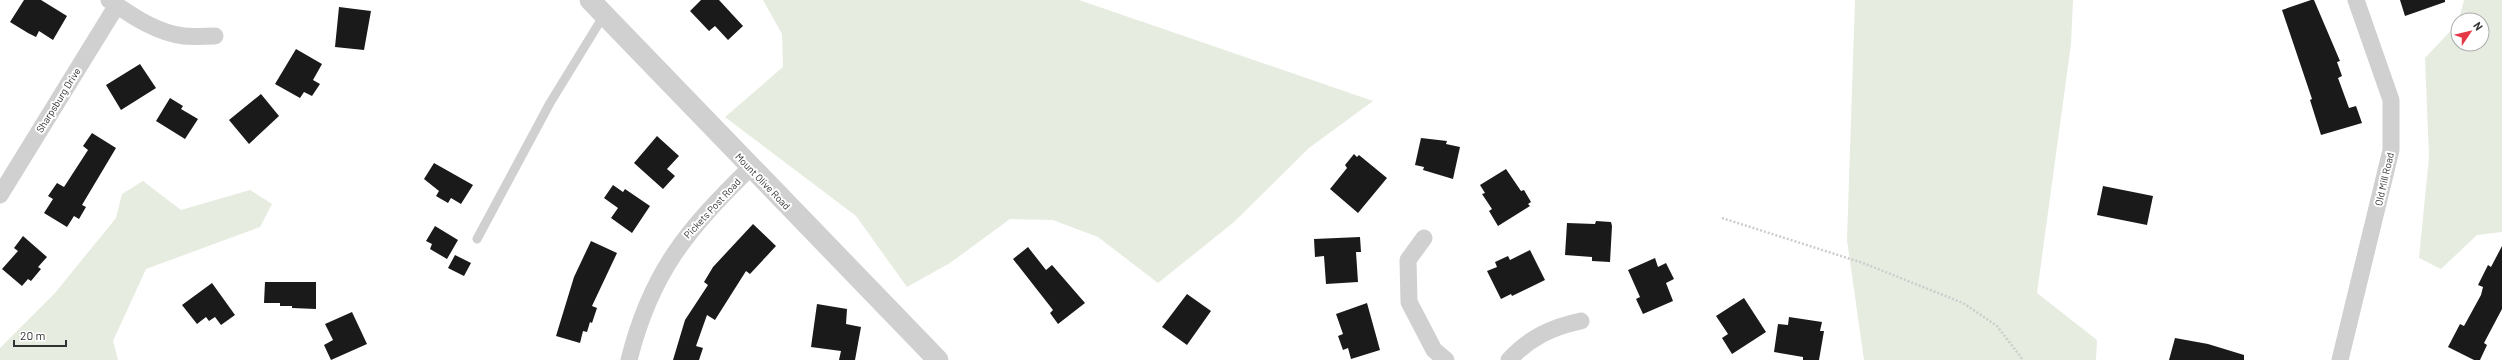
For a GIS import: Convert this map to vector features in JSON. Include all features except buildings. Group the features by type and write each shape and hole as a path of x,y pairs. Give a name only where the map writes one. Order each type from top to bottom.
{"street":[{"name":"Mount Olive Road","path":"590,0 750,168 938,360"},
{"name":"Old Mill Road","path":"2340,360 2391,150 2391,100 2356,0"},
{"path":"113,2 140,20 166,32 184,36 215,36"},
{"name":"Sharpsburg Drive","path":"0,193 113,2"},
{"name":"Pickets Post Road","path":"629,360 642,316 661,275 683,239 706,212 750,168"},
{"path":"1424,238 1408,260 1409,302 1434,350 1446,360"},
{"path":"1509,360 1523,345 1550,330 1581,321"}],"lane":[{"path":"477,239 550,103 604,15"}],"path":[{"path":"1722,218 1863,263 1963,303 1998,326 2023,360"}],"shaded area":[{"path":"763,0 1079,0 1373,101 1309,148 1234,222 1158,283 1098,237 1053,220 1010,219 950,263 907,287 856,216 725,117 783,67 782,34"},
{"path":"1855,0 2073,0 2071,44 2037,293 2097,340 2096,360 1864,360 1847,240"},
{"path":"2464,0 2502,0 2502,232 2477,235 2441,269 2419,258 2429,157 2425,58 2450,31 2450,52 2490,52 2490,12 2461,12"},
{"path":"143,181 181,210 250,190 272,204 260,227 146,269 113,341 118,360 0,360 0,348 55,293 116,218 122,194"}]}
